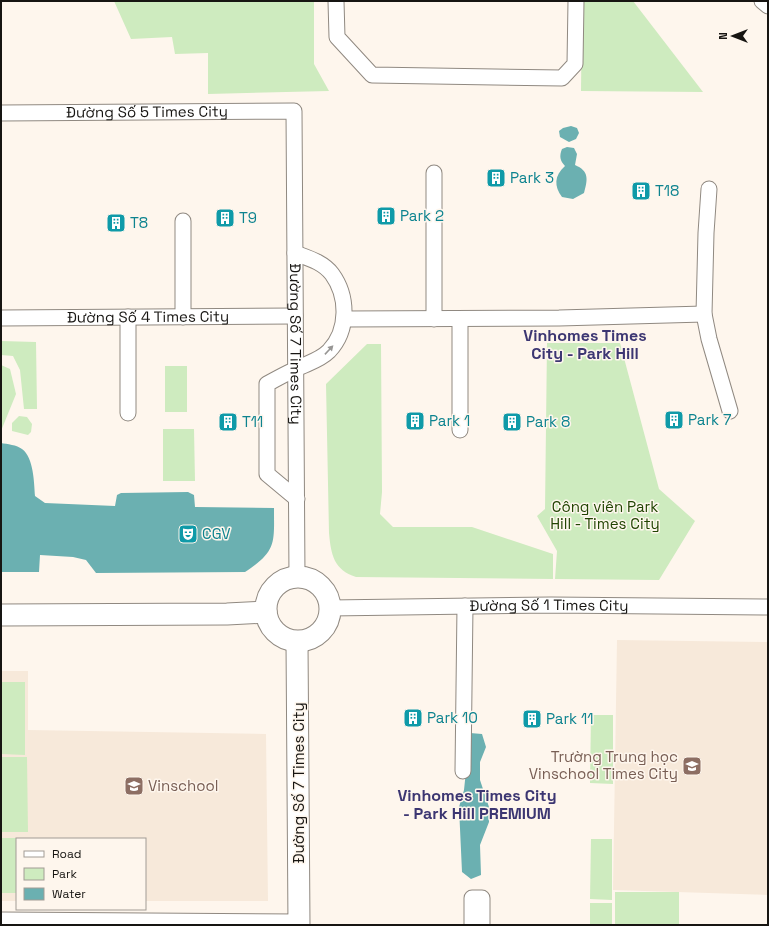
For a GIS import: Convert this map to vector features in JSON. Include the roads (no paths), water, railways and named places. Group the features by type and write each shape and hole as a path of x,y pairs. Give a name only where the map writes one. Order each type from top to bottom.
{"street":[{"path":"336,1 337,37 372,75 562,78 575,64 576,1"},
{"path":"762,1 768,6"},
{"name":"Đường Số 5 Times City","path":"1,114 294,111"},
{"name":"Đường Số 7 Times City","path":"294,111 297,577"},
{"path":"434,174 434,319"},
{"path":"710,189 706,232 704,314 709,340 730,411"},
{"path":"183,221 183,317"},
{"path":"295,253 314,260 331,274 342,293 344,319 340,334 330,350 314,363 296,369 267,384 267,474 297,499"},
{"path":"344,319 460,319 704,314"},
{"name":"Đường Số 4 Times City","path":"1,318 295,316"},
{"path":"128,317 128,413"},
{"path":"460,319 460,430"},
{"path":"297,577 309,579 320,586 327,596 330,608 328,621 321,632 310,639 297,642 286,639 276,632 269,622 266,612 268,601 278,584 287,579 297,577"},
{"path":"463,772 465,606"},
{"name":"Đường Số 1 Times City","path":"330,608 465,606 768,607"},
{"path":"1,614 227,614 266,612"},
{"name":"Đường Số 7 Times City","path":"297,642 300,925"},
{"path":"472,925 472,898 482,898 482,925"},
{"path":"1,923 300,925"}],"water":[{"path":"571,126 577,128 579,133 576,139 569,142 560,137 559,131 563,128"},
{"path":"567,147 574,148 577,154 575,165 583,170 587,180 584,193 573,199 562,197 559,193 556,181 561,170 565,166 560,158 561,152 562,149"},
{"path":"1,443 22,449 26,453 33,471 35,496 45,503 115,506 117,495 121,493 188,492 194,495 195,507 274,508 272,545 263,558 245,572 96,573 86,560 73,557 40,555 39,572 1,572"},
{"path":"470,733 482,734 486,747 480,762 480,780 489,807 489,822 480,845 481,875 471,879 462,872 459,807 464,790"}],"place":[{"name":"Park 3","path":"496,178"},
{"name":"T18","path":"641,191"},
{"name":"Park 2","path":"386,216"},
{"name":"T9","path":"225,218"},
{"name":"T8","path":"116,223"},
{"name":"Park 7","path":"674,420"},
{"name":"Park 1","path":"415,421"},
{"name":"T11","path":"228,422"},
{"name":"Park 8","path":"512,422"},
{"name":"CGV","path":"188,534"},
{"name":"Park 10","path":"413,718"},
{"name":"Park 11","path":"532,719"},
{"name":"Trường Trung học Vinschool Times City","path":"692,766"},
{"name":"Vinschool","path":"134,786"}],"district":[{"name":"Vinhomes Times City - Park Hill","path":"585,344"},
{"name":"Vinhomes Times City - Park Hill PREMIUM","path":"477,804"}],"park label":[{"name":"Công viên Park Hill - Times City","path":"605,516"}]}
